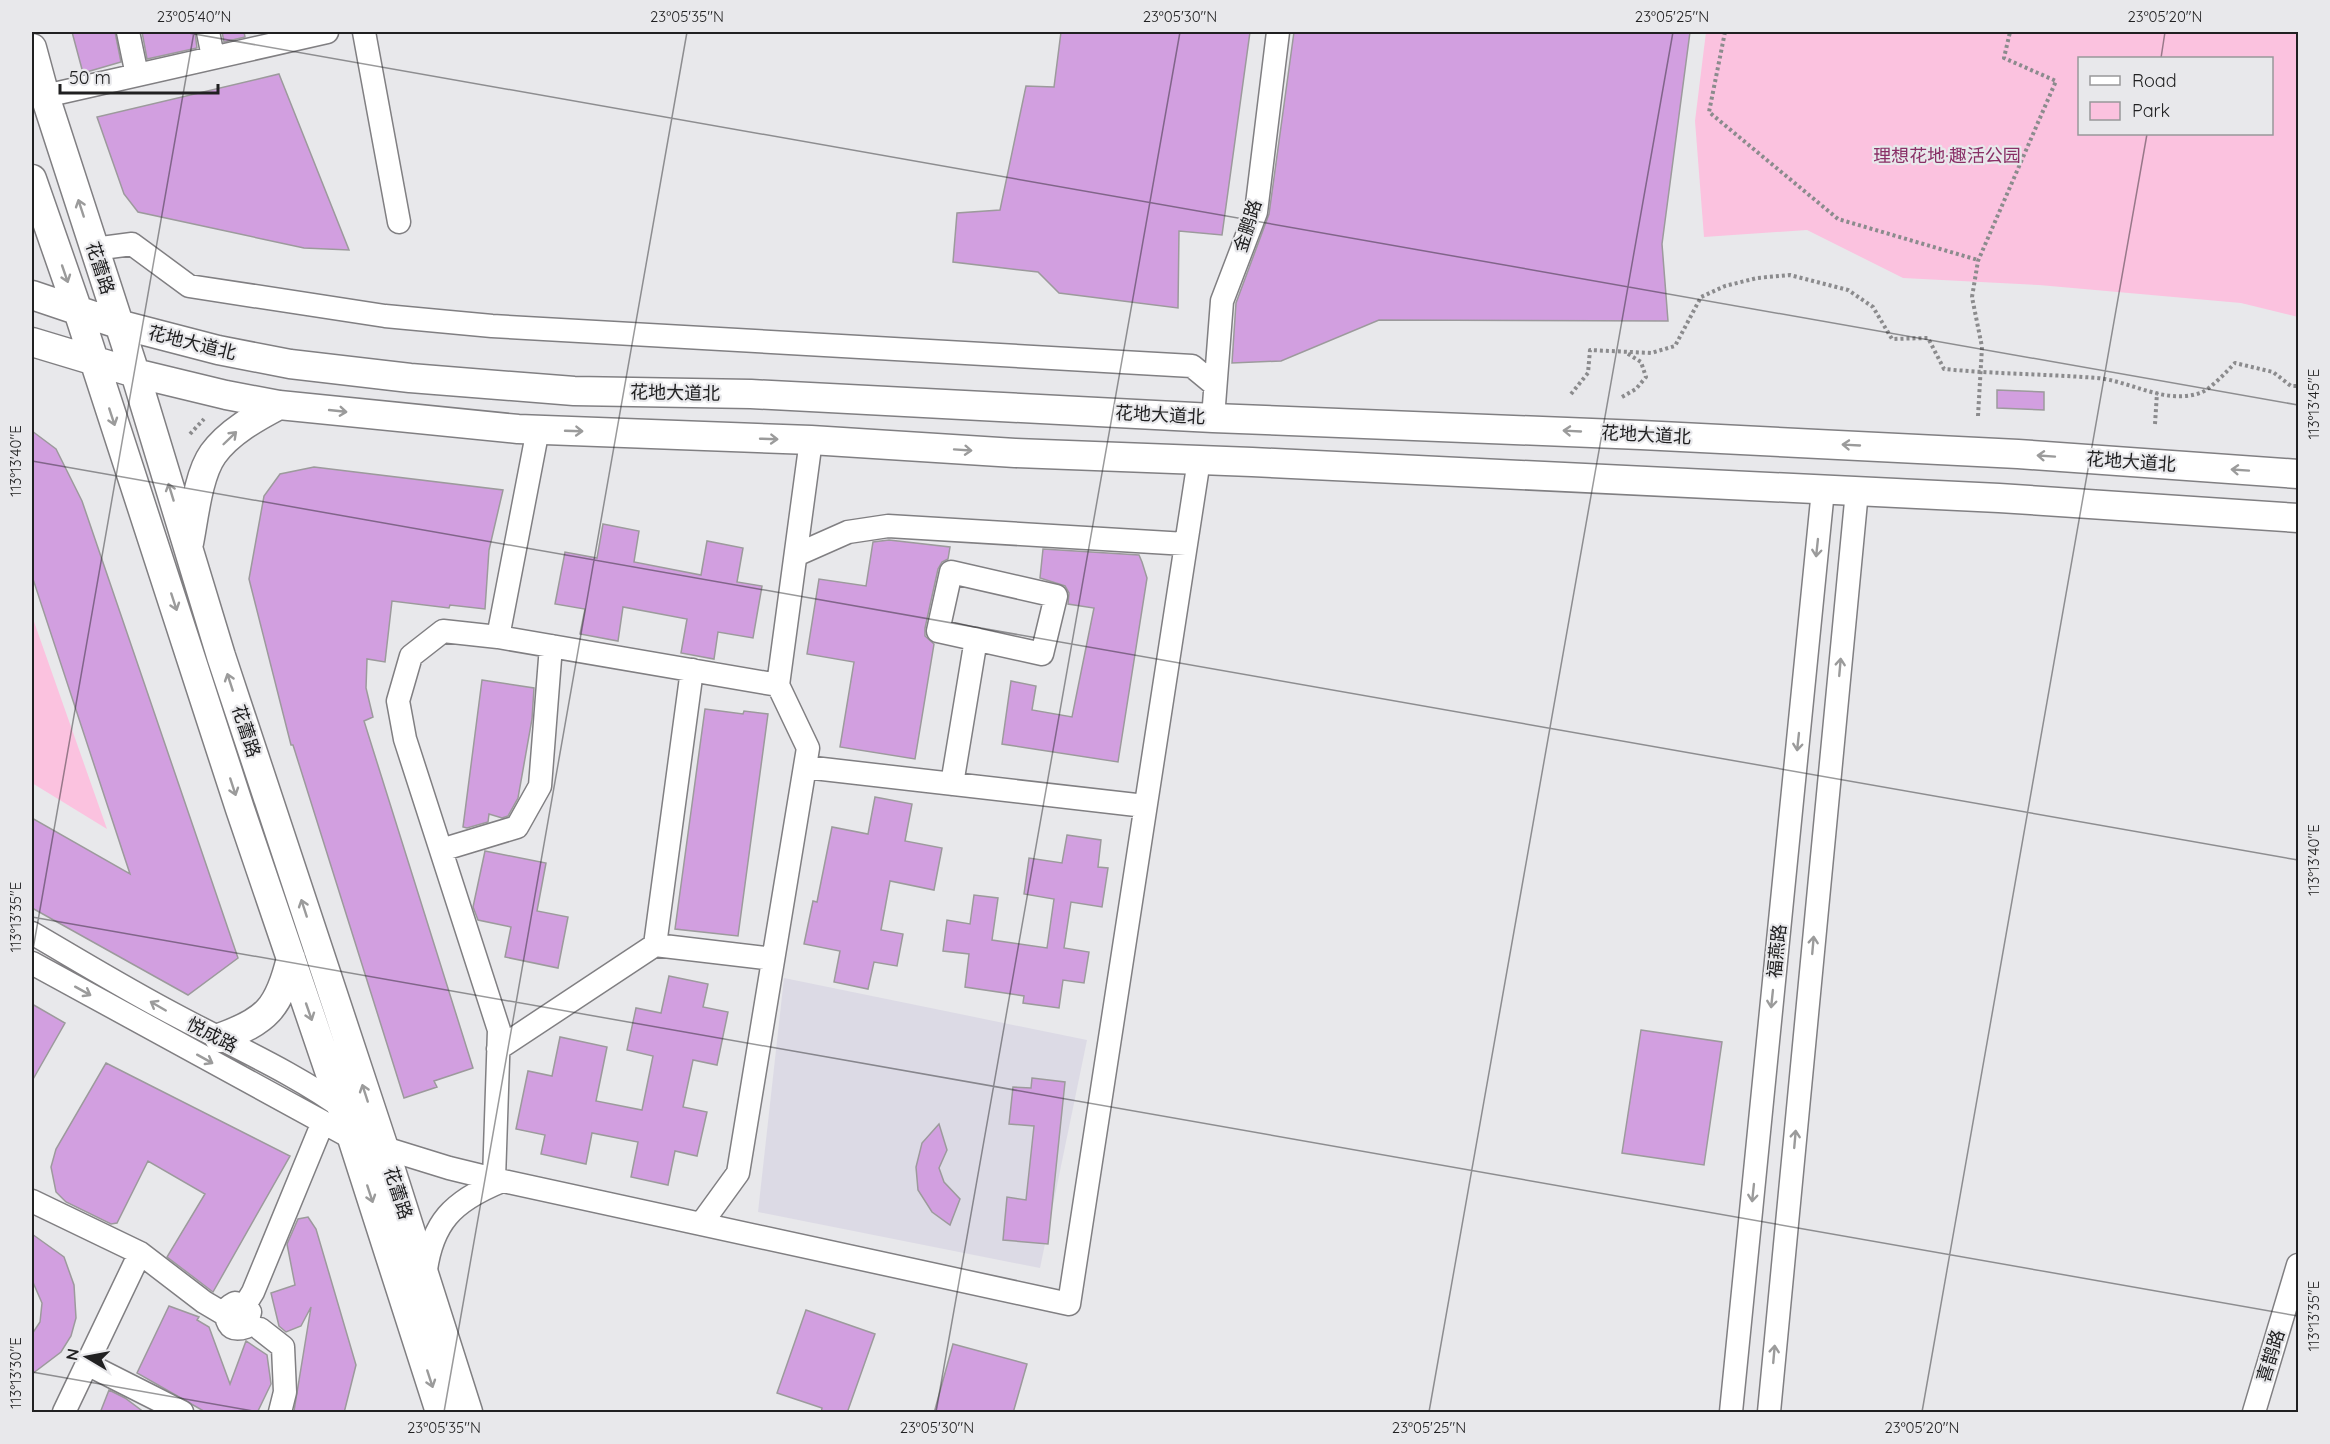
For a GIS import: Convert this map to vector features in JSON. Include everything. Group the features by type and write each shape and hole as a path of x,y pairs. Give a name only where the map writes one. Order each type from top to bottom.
{"main road":[{"name":"花蕾路","path":"32,48 45,96 135,373 221,656 384,1148 468,1413"},
{"name":"花蕾路","path":"32,179 78,310 291,958 333,1115 352,1138 440,1413"},
{"name":"花地大道北","path":"32,295 118,324 218,350 270,360 410,378 574,391 842,398 1213,418 1608,433 2018,454 2298,474"},
{"path":"32,342 135,373 225,395 279,405 538,429 811,440 1015,453 1857,491 2158,507 2298,518"},
{"path":"189,548 200,488 213,455 254,418 279,405"},
{"path":"219,1038 240,1030 263,1017 275,1003 284,985 291,958"}],"street":[{"path":"128,32 137,75"},
{"path":"208,32 213,57"},
{"path":"45,96 318,32"},
{"path":"364,32 399,222"},
{"name":"金鹏路","path":"1213,418 1222,301 1256,212 1278,32"},
{"path":"94,249 132,244 189,286 385,316 504,327 1192,366 1215,385"},
{"path":"498,637 538,429"},
{"path":"701,1224 738,1173 805,767 807,748 778,685 811,440"},
{"path":"352,1138 498,1180 1069,1304 1199,460"},
{"name":"福燕路","path":"1731,1413 1823,490"},
{"name":"福燕路","path":"1768,1413 1857,491"},
{"path":"796,555 848,532 888,526 1186,544"},
{"path":"951,572 1056,596 1042,654 976,639 938,631 951,572"},
{"path":"498,1180 499,1030 405,739 398,701 411,656 443,631 498,637 778,685"},
{"path":"952,784 976,639"},
{"path":"441,850 517,827 540,786 550,646"},
{"path":"655,945 692,670"},
{"path":"805,767 1145,806"},
{"name":"悦成路","path":"32,933 287,1074 333,1115"},
{"path":"498,1049 655,945 773,959"},
{"name":"悦成路","path":"32,963 333,1115 363,1126 384,1148"},
{"path":"248,1320 253,1292 333,1115"},
{"path":"425,1278 428,1251 436,1230 447,1216 476,1191 498,1180"},
{"path":"32,1201 140,1253 204,1302 248,1320 283,1347 285,1392 280,1413"},
{"path":"63,1413 140,1253"},
{"name":"喜鹊路","path":"2254,1413 2298,1265"},
{"path":"87,1364 182,1413"}],"path":[{"path":"1725,32 1709,112 1838,219 1978,261"},
{"path":"1978,416 1982,347 1972,297 1978,261 2056,81 2004,58 2010,32"},
{"path":"1571,394 1588,373 1590,350 1651,353 1675,346 1701,297 1757,278 1790,275 1848,290 1873,307 1892,339 1928,338 1944,369 1979,373 2100,378 2180,397 2203,392 2235,363 2273,372 2290,386 2298,386"},
{"path":"1621,350 1641,362 1646,377 1636,389 1622,397"},
{"path":"2155,424 2157,393"},
{"path":"190,434 204,419"}],"shaded area":[{"path":"784,978 1087,1040 1040,1268 758,1212"}],"green space":[{"name":"理想花地·趣活公园","path":"1706,32 2298,32 2298,317 2241,303 2039,285 1903,278 1807,230 1704,237 1695,121"},
{"path":"32,616 107,829 32,783"}],"building":[{"path":"72,32 115,32 121,62 83,73"},
{"path":"142,32 195,32 197,48 147,59"},
{"path":"222,32 244,32 245,37 224,42"},
{"path":"1061,32 1250,32 1222,235 1179,231 1178,308 1059,293 1038,272 953,262 957,213 1000,210 1026,86 1054,87"},
{"path":"1294,32 1690,32 1662,244 1668,321 1379,320 1281,361 1232,363 1236,303 1269,214"},
{"path":"279,74 349,250 304,248 138,212 124,194 97,117"},
{"path":"1997,390 2044,392 2044,410 1997,408"},
{"path":"32,431 56,449 82,501 238,958 188,995 32,908 32,818 130,874 32,576"},
{"path":"314,467 503,490 489,550 485,609 450,605 449,608 392,601 385,662 367,659 366,688 373,717 364,721 473,1068 434,1081 437,1087 404,1098 293,745 291,745 249,579 264,496 280,474"},
{"path":"603,524 639,531 634,562 701,575 707,541 743,548 737,582 762,586 753,638 718,632 714,659 681,653 687,619 623,607 618,641 580,634 585,609 555,604 565,552 597,558"},
{"path":"889,540 950,547 948,559 942,562 938,569 925,628 925,636 934,644 915,759 840,747 854,662 807,654 819,579 866,586 873,542"},
{"path":"1043,549 1139,555 1142,562 1147,578 1118,762 1002,744 1011,681 1036,686 1032,710 1072,717 1094,608 1068,604 1069,593 1065,586 1040,578"},
{"path":"482,680 534,688 532,719 518,798 508,816 502,818 489,814 488,822 467,828 463,827"},
{"path":"705,709 743,714 744,711 768,714 738,936 675,929"},
{"path":"875,797 912,804 905,841 942,848 934,890 890,881 881,930 903,934 897,966 874,962 868,989 834,982 840,951 804,944 813,901 817,902 832,827 868,834"},
{"path":"1067,835 1101,840 1098,867 1108,868 1102,907 1071,902 1064,948 1089,952 1084,983 1063,980 1059,1008 1023,1003 1024,996 965,987 969,954 943,951 947,920 970,924 974,895 998,898 992,940 1047,948 1054,899 1024,894 1029,858 1062,863"},
{"path":"485,851 546,863 537,911 568,917 558,968 505,957 511,927 478,920 473,907"},
{"path":"669,976 708,984 703,1007 728,1012 717,1065 693,1060 683,1107 707,1112 697,1156 675,1151 668,1185 631,1177 638,1142 592,1133 586,1164 541,1154 545,1135 516,1129 528,1071 552,1076 560,1037 607,1047 596,1101 642,1110 653,1056 627,1050 636,1008 661,1013"},
{"path":"32,1004 65,1023 32,1081"},
{"path":"1641,1030 1722,1042 1704,1165 1622,1153"},
{"path":"106,1063 290,1156 213,1292 167,1257 205,1194 148,1161 117,1223 111,1224 66,1202 56,1192 51,1167 56,1149"},
{"path":"1032,1078 1065,1082 1048,1244 1003,1240 1007,1197 1026,1200 1034,1126 1009,1124 1013,1087 1031,1088"},
{"path":"939,1124 947,1150 939,1168 944,1182 960,1199 950,1225 932,1212 918,1190 916,1167 922,1143"},
{"path":"308,1217 316,1229 356,1365 344,1413 294,1411 311,1307 301,1326 286,1332 279,1326 271,1293 295,1285 287,1244 298,1219"},
{"path":"32,1234 64,1257 74,1285 76,1318 71,1336 61,1352 32,1374 32,1334 40,1322 42,1303 32,1280"},
{"path":"169,1306 199,1317 197,1320 209,1327 230,1384 246,1341 267,1355 271,1384 257,1413 207,1413 137,1373"},
{"path":"806,1310 875,1334 847,1413 821,1413 822,1408 777,1393"},
{"path":"953,1344 1027,1364 1013,1413 934,1413"},
{"path":"109,1390 125,1398 145,1413 100,1413"}]}
